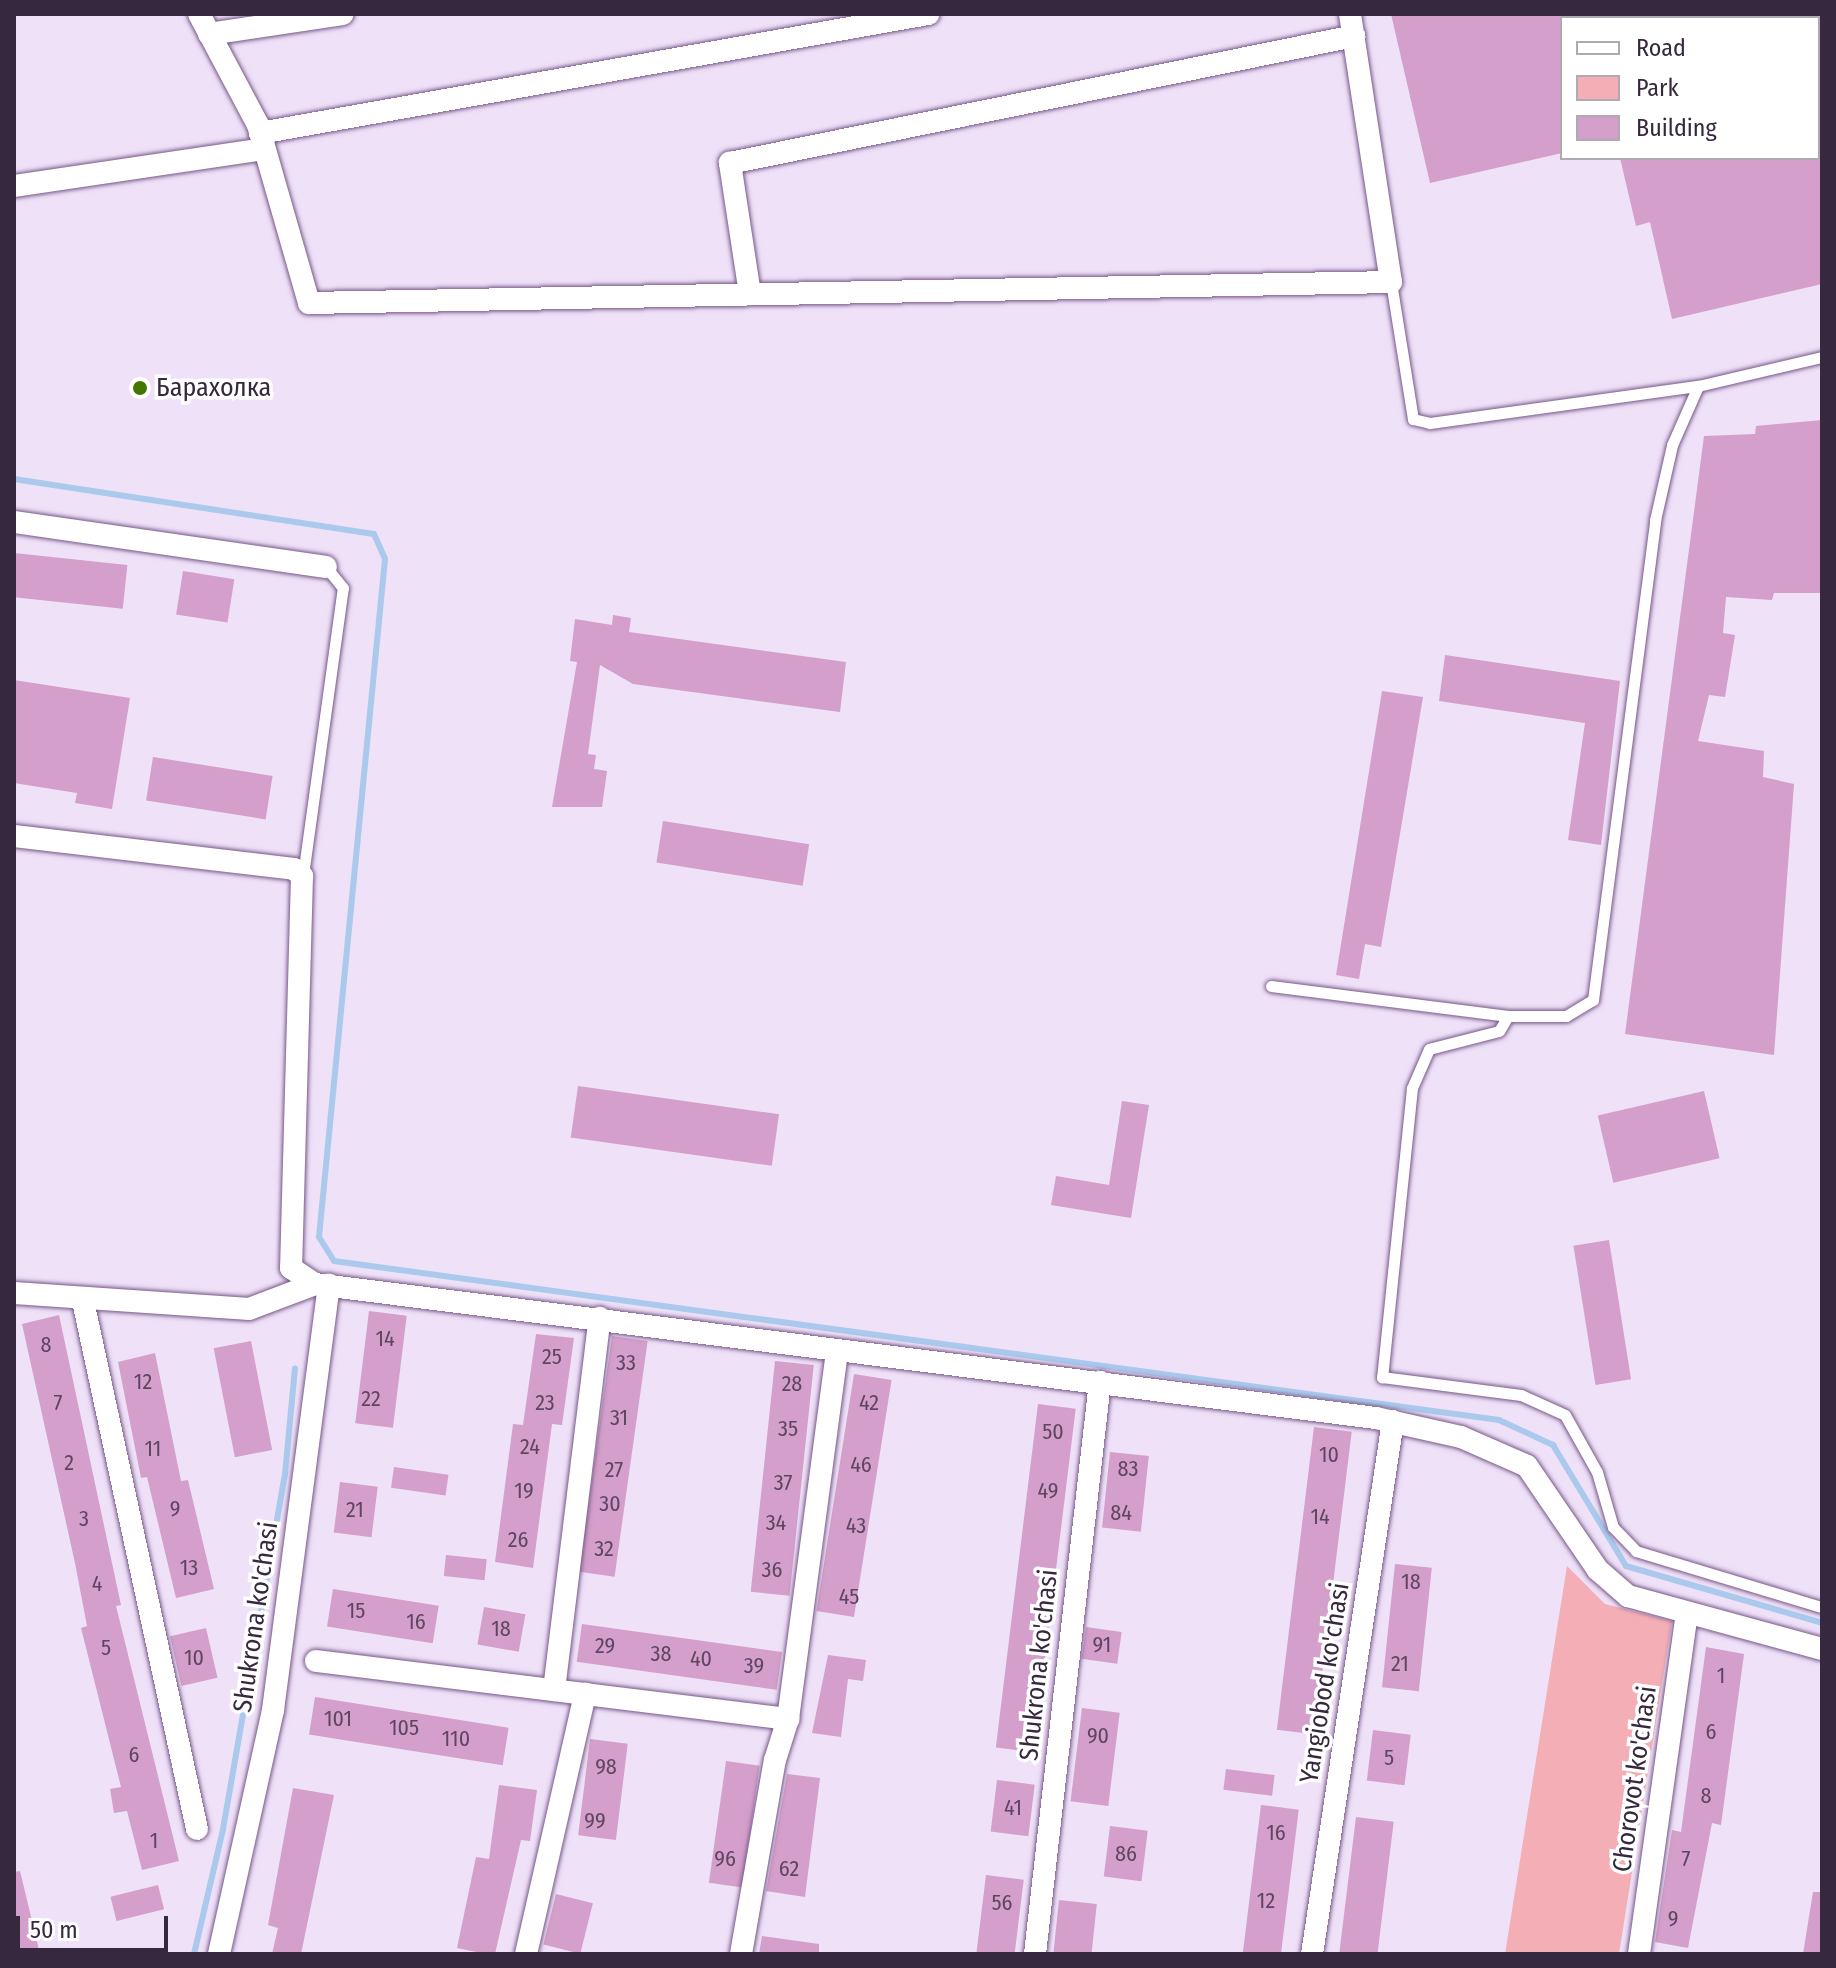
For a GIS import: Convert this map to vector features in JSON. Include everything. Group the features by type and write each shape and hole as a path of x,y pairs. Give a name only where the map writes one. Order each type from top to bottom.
{"street":[{"path":"343,14 204,24 262,141 309,303 1391,282 1352,25 730,163 750,294"},
{"path":"14,186 928,14"},
{"path":"14,522 326,567"},
{"path":"14,836 294,869 302,876 291,1268 322,1284 600,1318 837,1354 1100,1382 1393,1421 1461,1437 1527,1466 1598,1570 1628,1596 1822,1649"},
{"path":"14,1293 83,1301 249,1309 322,1284"},
{"name":"Shukrona ko'chasi","path":"219,1954 273,1710 322,1284"},
{"path":"83,1301 197,1829"},
{"path":"554,1690 600,1318"},
{"path":"741,1954 775,1760 788,1719 837,1354"},
{"name":"Shukrona ko'chasi","path":"1035,1954 1100,1382"},
{"name":"Yangiobod ko'chasi","path":"1312,1954 1393,1421"},
{"name":"Chorovot ko'chasi","path":"1639,1954 1687,1613"},
{"path":"316,1661 788,1719"},
{"path":"526,1954 585,1694"}],"lane":[{"path":"1391,282 1413,419 1430,423 1698,386 1822,357"},
{"path":"1271,986 1508,1016 1566,1016 1593,1000 1655,520 1672,445 1698,386"},
{"path":"302,876 343,588 326,567"},
{"path":"1508,1016 1499,1031 1429,1049 1412,1088 1382,1377 1521,1395 1565,1415 1597,1472 1613,1527 1636,1551 1822,1607"}],"green space":[{"path":"1567,1566 1605,1604 1672,1621 1619,1954 1505,1954"}],"building":[{"path":"1391,14 1562,14 1560,153 1430,183"},
{"path":"1822,158 1822,284 1672,319 1650,222 1636,226 1620,160"},
{"path":"1822,420 1822,593 1774,593 1772,600 1726,597 1723,633 1735,635 1725,697 1709,695 1698,741 1764,751 1763,777 1794,784 1774,1055 1625,1034 1704,436 1755,434 1756,426"},
{"path":"14,553 127,565 123,609 14,597"},
{"path":"183,571 234,579 227,623 176,614"},
{"path":"613,615 631,618 629,632 846,662 840,712 633,684 600,665 588,754 596,755 594,769 607,771 602,807 552,807 577,662 570,661 575,619 612,625"},
{"path":"1445,655 1620,681 1601,845 1568,840 1585,723 1439,701"},
{"path":"14,680 130,698 112,809 75,803 77,793 14,783"},
{"path":"1382,691 1423,697 1381,947 1365,944 1359,979 1336,975"},
{"path":"153,757 273,776 266,819 146,800"},
{"path":"663,821 809,844 803,886 656,862"},
{"path":"578,1086 779,1114 772,1166 571,1137"},
{"path":"1704,1091 1720,1158 1613,1183 1598,1116"},
{"path":"1122,1101 1149,1105 1131,1218 1051,1205 1056,1176 1109,1185"},
{"path":"1609,1240 1631,1379 1596,1385 1573,1246"},
{"path":"369,1311 407,1316 393,1428 355,1423"},
{"path":"59,1315 121,1605 116,1606 179,1861 142,1870 127,1811 114,1813 110,1789 121,1787 81,1628 87,1626 75,1563 22,1324"},
{"path":"536,1334 574,1338 562,1425 552,1424 533,1568 495,1562 513,1424 523,1425"},
{"path":"612,1336 648,1341 615,1577 579,1572"},
{"path":"251,1341 272,1450 235,1457 214,1348"},
{"path":"155,1353 181,1481 188,1480 214,1589 176,1598 147,1477 141,1478 118,1362"},
{"path":"775,1361 814,1365 790,1596 751,1592"},
{"path":"854,1374 892,1380 854,1617 816,1611"},
{"path":"1038,1404 1076,1409 1034,1752 996,1747"},
{"path":"1314,1427 1352,1432 1315,1734 1277,1730"},
{"path":"1110,1452 1149,1456 1141,1532 1102,1528"},
{"path":"394,1467 448,1475 446,1495 391,1488"},
{"path":"340,1482 378,1487 372,1537 334,1533"},
{"path":"446,1555 487,1559 485,1580 444,1576"},
{"path":"1395,1564 1432,1568 1419,1691 1382,1687"},
{"path":"333,1589 439,1606 433,1643 327,1627"},
{"path":"484,1607 525,1614 519,1652 477,1644"},
{"path":"582,1624 782,1652 777,1690 577,1662"},
{"path":"1086,1627 1122,1632 1117,1664 1082,1659"},
{"path":"206,1628 217,1678 181,1686 170,1636"},
{"path":"1706,1647 1744,1654 1721,1825 1712,1823 1688,1948 1655,1942 1672,1830 1681,1832"},
{"path":"828,1655 866,1660 863,1681 848,1679 841,1737 812,1733"},
{"path":"315,1697 509,1728 503,1765 309,1735"},
{"path":"1082,1708 1120,1713 1108,1806 1071,1801"},
{"path":"1373,1730 1411,1735 1405,1785 1367,1781"},
{"path":"590,1739 628,1744 616,1840 578,1835"},
{"path":"726,1761 760,1766 743,1888 709,1883"},
{"path":"1226,1769 1275,1775 1272,1796 1223,1790"},
{"path":"787,1774 820,1778 805,1897 766,1891"},
{"path":"997,1780 1035,1785 1028,1836 991,1832"},
{"path":"499,1785 537,1790 530,1841 521,1840 495,1954 486,1954 457,1948 476,1857 489,1859"},
{"path":"293,1788 334,1795 301,1954 272,1954 278,1928 268,1925"},
{"path":"1261,1805 1299,1810 1281,1954 1243,1954"},
{"path":"1356,1817 1394,1822 1377,1954 1339,1954"},
{"path":"1110,1826 1148,1831 1142,1881 1104,1877"},
{"path":"20,1871 40,1954 14,1954 14,1872"},
{"path":"986,1875 1024,1880 1015,1954 976,1954"},
{"path":"158,1885 164,1909 117,1921 110,1897"},
{"path":"1813,1892 1822,1892 1822,1954 1803,1954"},
{"path":"556,1894 593,1903 580,1954 543,1944"},
{"path":"1059,1900 1097,1904 1092,1954 1053,1954"},
{"path":"762,1936 819,1944 819,1954 759,1954"}],"waterway":[{"path":"14,479 374,534 385,559 319,1237 334,1261 1499,1420 1553,1445 1626,1566 1822,1623"},
{"path":"194,1954 223,1829 285,1474 295,1368"}],"place":[{"name":"Барахолка","path":"140,388"}]}
